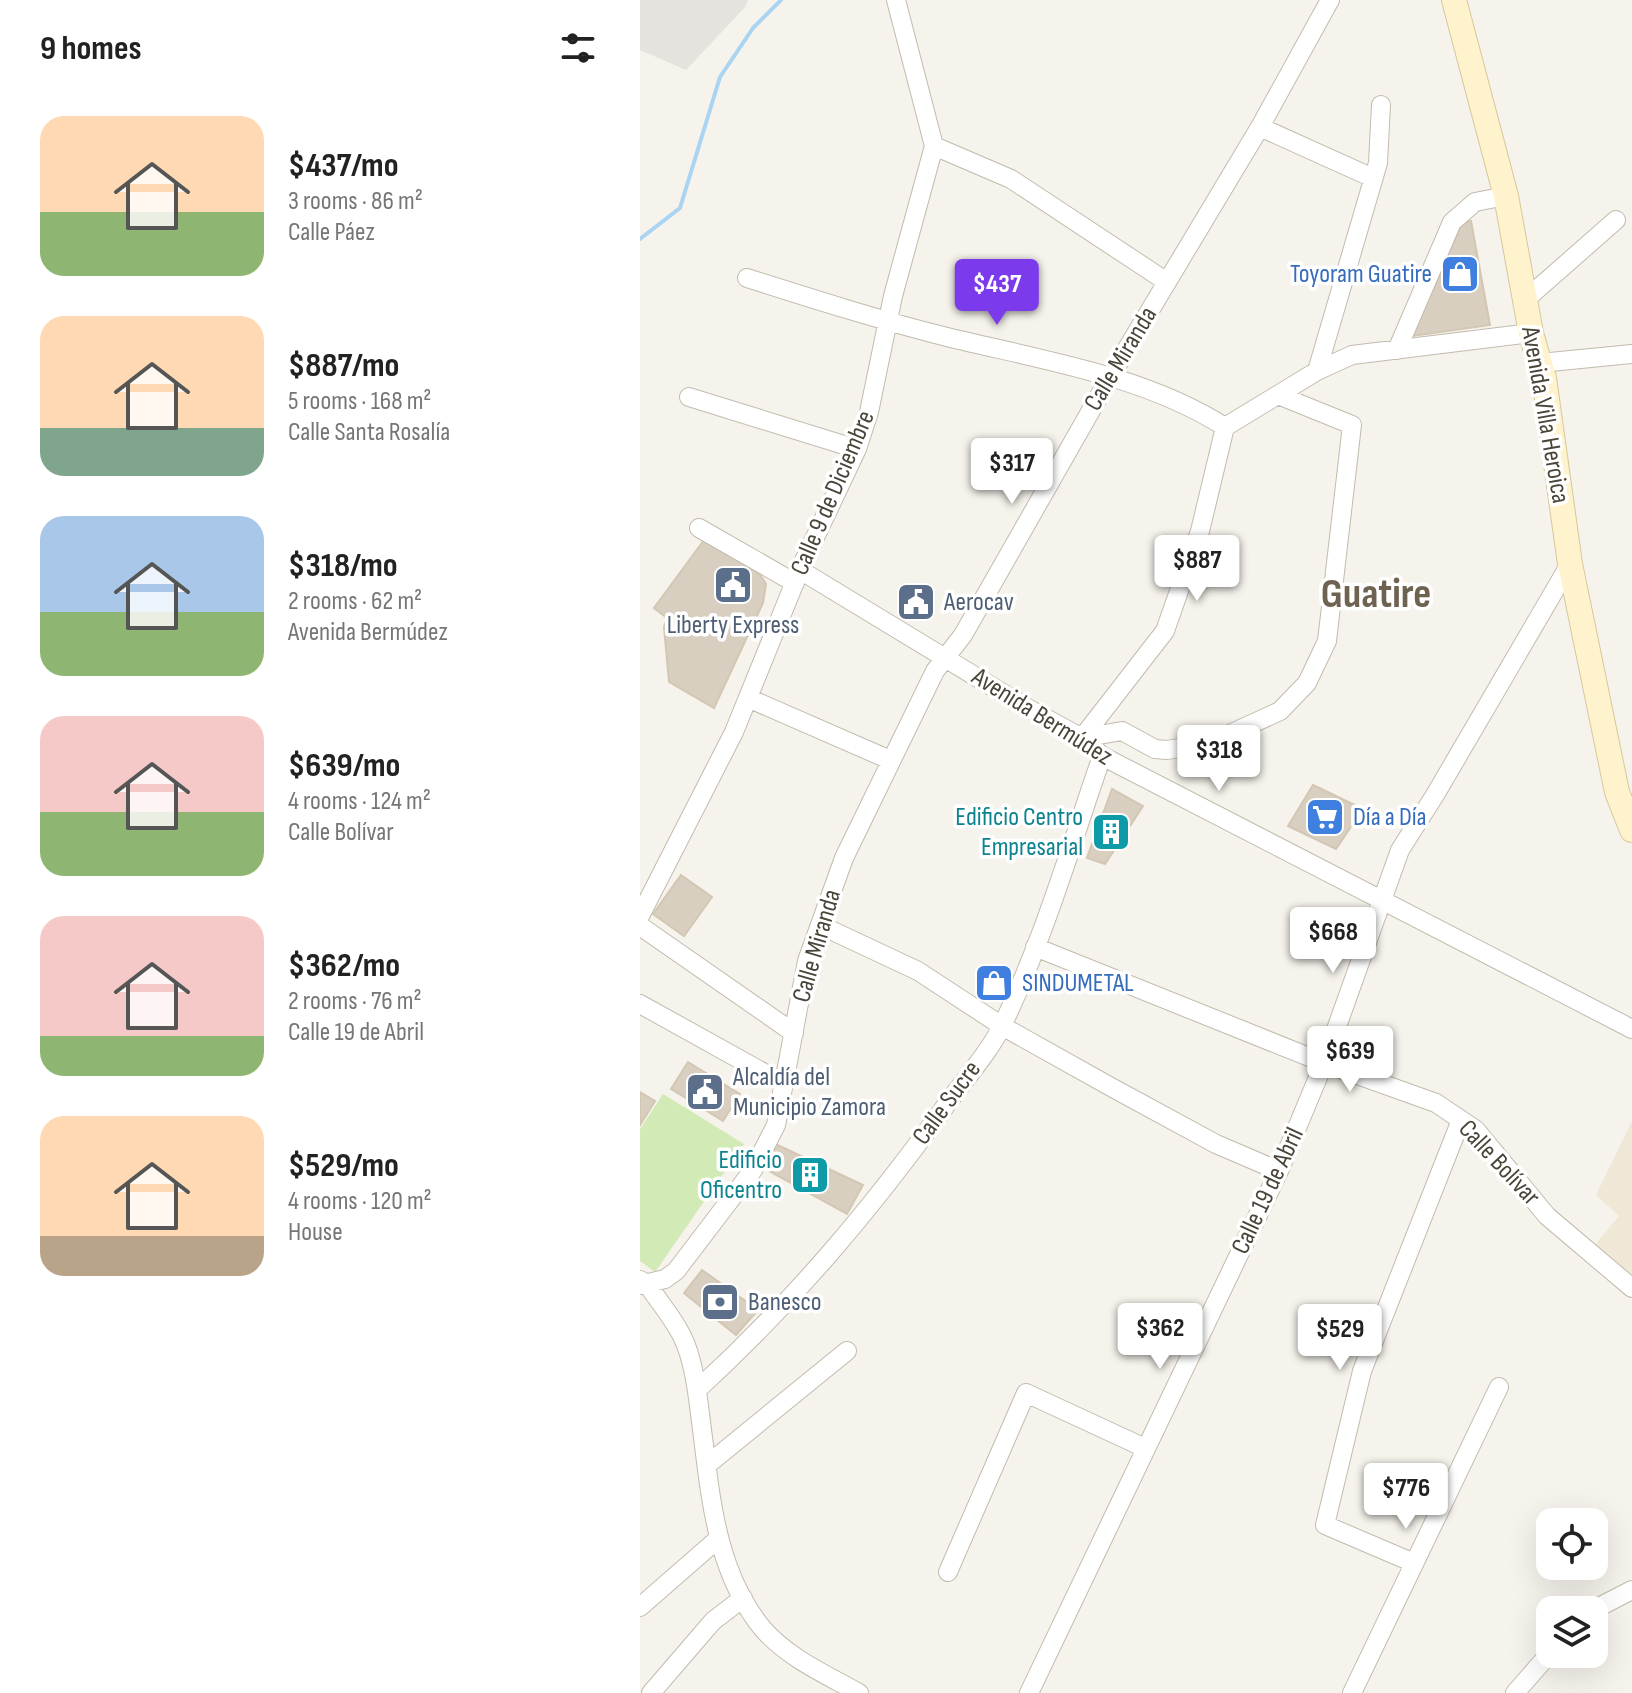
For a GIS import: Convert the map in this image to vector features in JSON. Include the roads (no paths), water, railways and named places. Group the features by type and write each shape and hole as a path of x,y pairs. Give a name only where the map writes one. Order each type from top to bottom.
{"main road":[{"name":"Avenida Villa Heroica","path":"1454,0 1506,196 1531,333 1540,363 1570,564 1617,792 1632,830"}],"street":[{"name":"Calle 9 de Diciembre","path":"640,916 734,732 797,577 857,449 869,412 888,322 934,146 896,0"},
{"name":"Calle Miranda","path":"643,1283 665,1279 676,1271 753,1170 776,1125 807,961 844,858 890,760 935,671 963,635 1110,377 1260,127 1330,0"},
{"path":"1317,371 1378,163 1381,105"},
{"path":"1260,127 1373,178"},
{"path":"934,146 1011,179 1167,282"},
{"path":"1397,350 1452,222 1475,202 1506,196"},
{"path":"1525,300 1616,220"},
{"path":"747,278 888,322 1110,377 1193,407 1225,427"},
{"path":"1082,738 1165,631 1200,531 1225,427 1317,371 1352,355 1531,333"},
{"path":"1540,363 1632,354"},
{"path":"1082,738 1122,731 1155,749 1167,750 1210,743 1280,711 1307,683 1327,641 1352,425 1278,395"},
{"path":"689,397 857,449"},
{"name":"Avenida Bermúdez","path":"699,528 945,657 1082,738 1102,756 1632,1029"},
{"name":"Calle 19 de Abril","path":"1029,1693 1279,1171 1324,1063 1400,850 1570,564"},
{"path":"748,698 890,760"},
{"name":"Calle Sucre","path":"697,1390 759,1333 845,1239 1002,1026 1035,947 1102,756"},
{"path":"820,925 918,971 1002,1026 1216,1144 1279,1171"},
{"path":"640,926 794,1033"},
{"name":"Calle Bolívar","path":"1035,947 1324,1063 1436,1103 1476,1130 1547,1216 1632,1288"},
{"path":"640,1004 784,1084"},
{"path":"1414,1563 1325,1525 1362,1371 1461,1120"},
{"path":"643,1283 683,1337 697,1390 722,1553 743,1598 763,1629 797,1658 859,1693"},
{"path":"707,1465 847,1351"},
{"path":"1352,1693 1499,1387"},
{"path":"948,1572 1026,1393 1145,1448"},
{"path":"640,1607 719,1538"},
{"path":"1608,1602 1632,1590"},
{"path":"651,1693 713,1621 743,1598"},
{"path":"1515,1693 1537,1668"}],"waterway":[{"path":"640,239 680,208 720,77 753,28 781,0"}],"place":[{"name":"Toyoram Guatire","path":"1460,274"},
{"name":"Liberty Express","path":"733,585"},
{"name":"Aerocav","path":"916,602"},
{"name":"Día a Día","path":"1325,817"},
{"name":"Edificio Centro Empresarial","path":"1111,832"},
{"name":"SINDUMETAL","path":"994,983"},
{"name":"Alcaldía del Municipio Zamora","path":"705,1092"},
{"name":"Edificio Oficentro","path":"810,1175"},
{"name":"Banesco","path":"720,1302"}],"district":[{"name":"Guatire","path":"1376,594"}]}
